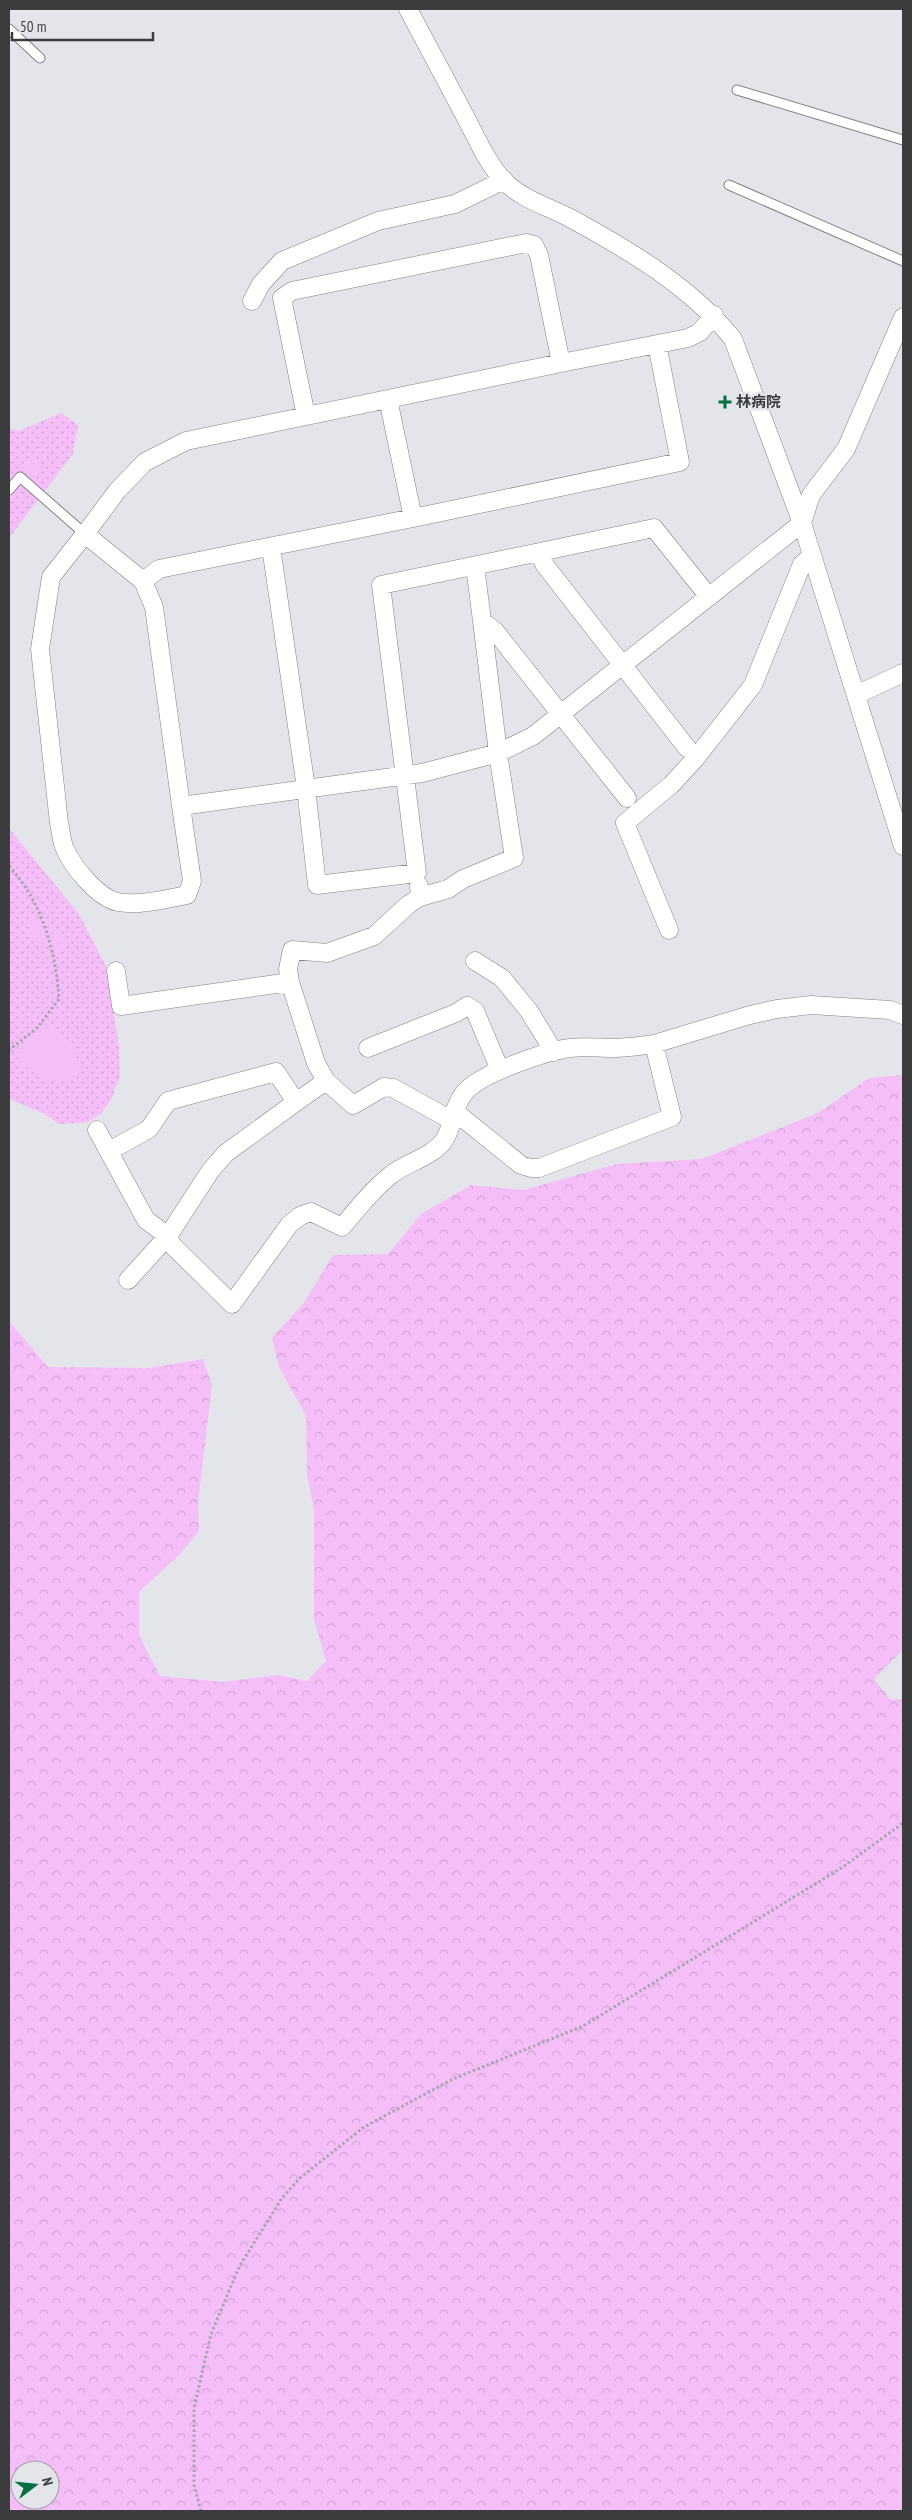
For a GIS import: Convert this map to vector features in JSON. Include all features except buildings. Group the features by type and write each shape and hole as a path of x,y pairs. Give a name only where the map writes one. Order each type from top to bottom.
{"street":[{"path":"408,9 484,152 504,180 527,199 569,218 628,252 684,291 714,315 733,339 802,523 903,846"},
{"path":"252,300 261,284 282,261 378,221 455,204 504,180"},
{"path":"306,416 282,298 292,291 526,243 534,245 539,255 561,363"},
{"path":"85,534 143,582 154,607 192,881 187,895 144,902 117,902 100,892 78,870 64,848 59,823 40,649 51,577 117,491 145,462 186,441 688,338 700,332 714,315"},
{"path":"182,806 422,773 498,752 533,736 802,523 811,495 846,449 903,317"},
{"path":"143,582 159,569 271,548 680,462 656,344"},
{"path":"388,399 413,518"},
{"path":"420,897 381,585 654,528 709,597"},
{"path":"271,548 306,788 317,885 417,873"},
{"path":"540,552 544,564 687,748"},
{"path":"669,930 625,823 671,785 695,759 753,685 802,564 812,556"},
{"path":"475,566 498,752 514,858 463,879 448,889 420,897 409,904 374,936 327,953 292,950 288,969 290,982 316,1064 326,1081 353,1105 384,1087 393,1088 452,1115 521,1165 539,1168 672,1117 654,1044"},
{"path":"482,621 494,630 627,798"},
{"path":"856,695 903,673"},
{"path":"475,961 502,978 529,1011 554,1052"},
{"path":"116,970 121,1006 290,982"},
{"path":"97,1130 146,1220 168,1236 172,1245 232,1304 289,1225 300,1216 312,1212 342,1226 373,1191 393,1173 424,1157 442,1142 449,1131 452,1115 467,1090 500,1070 571,1048 615,1048 654,1044 750,1015 786,1008 811,1005 890,1010 903,1015"},
{"path":"368,1048 456,1013 467,1006 475,1011 500,1070"},
{"path":"109,1151 149,1129 168,1101 276,1072 296,1102"},
{"path":"128,1280 168,1236 211,1170 226,1153 326,1081"}],"lane":[{"path":"9,28 40,58"},
{"path":"737,90 903,140"},
{"path":"729,185 903,261"},
{"path":"9,490 20,478 85,534"}],"path":[{"path":"9,866 35,905 52,943 59,999 37,1028 9,1050"},
{"path":"201,2511 194,2485 194,2408 211,2334 239,2267 282,2198 300,2178 364,2127 453,2080 584,2026 843,1867 903,1823"}],"green space":[{"path":"61,413 78,425 73,454 9,538 9,428 19,431"},
{"path":"32,456 42,463 24,488 10,477"},
{"path":"9,828 79,914 107,968 119,1046 120,1077 111,1100 101,1114 88,1122 59,1124 43,1113 9,1099"},
{"path":"33,918 64,940 59,951 26,935"},
{"path":"42,1027 59,1029 73,1049 79,1066 79,1072 72,1077 65,1080 50,1080 22,1064 22,1051 25,1042 31,1034"},
{"path":"903,1075 903,1650 874,1679 891,1700 903,1699 903,2511 9,2511 9,1321 48,1367 150,1368 203,1359 212,1385 198,1503 199,1531 179,1555 139,1592 139,1635 160,1676 223,1682 278,1675 307,1681 326,1661 314,1619 314,1509 307,1475 306,1416 279,1367 272,1338 303,1304 333,1255 388,1254 421,1214 471,1185 524,1190 617,1164 702,1159 818,1113 869,1078"}],"place":[{"name":"林病院","path":"725,402"}]}
